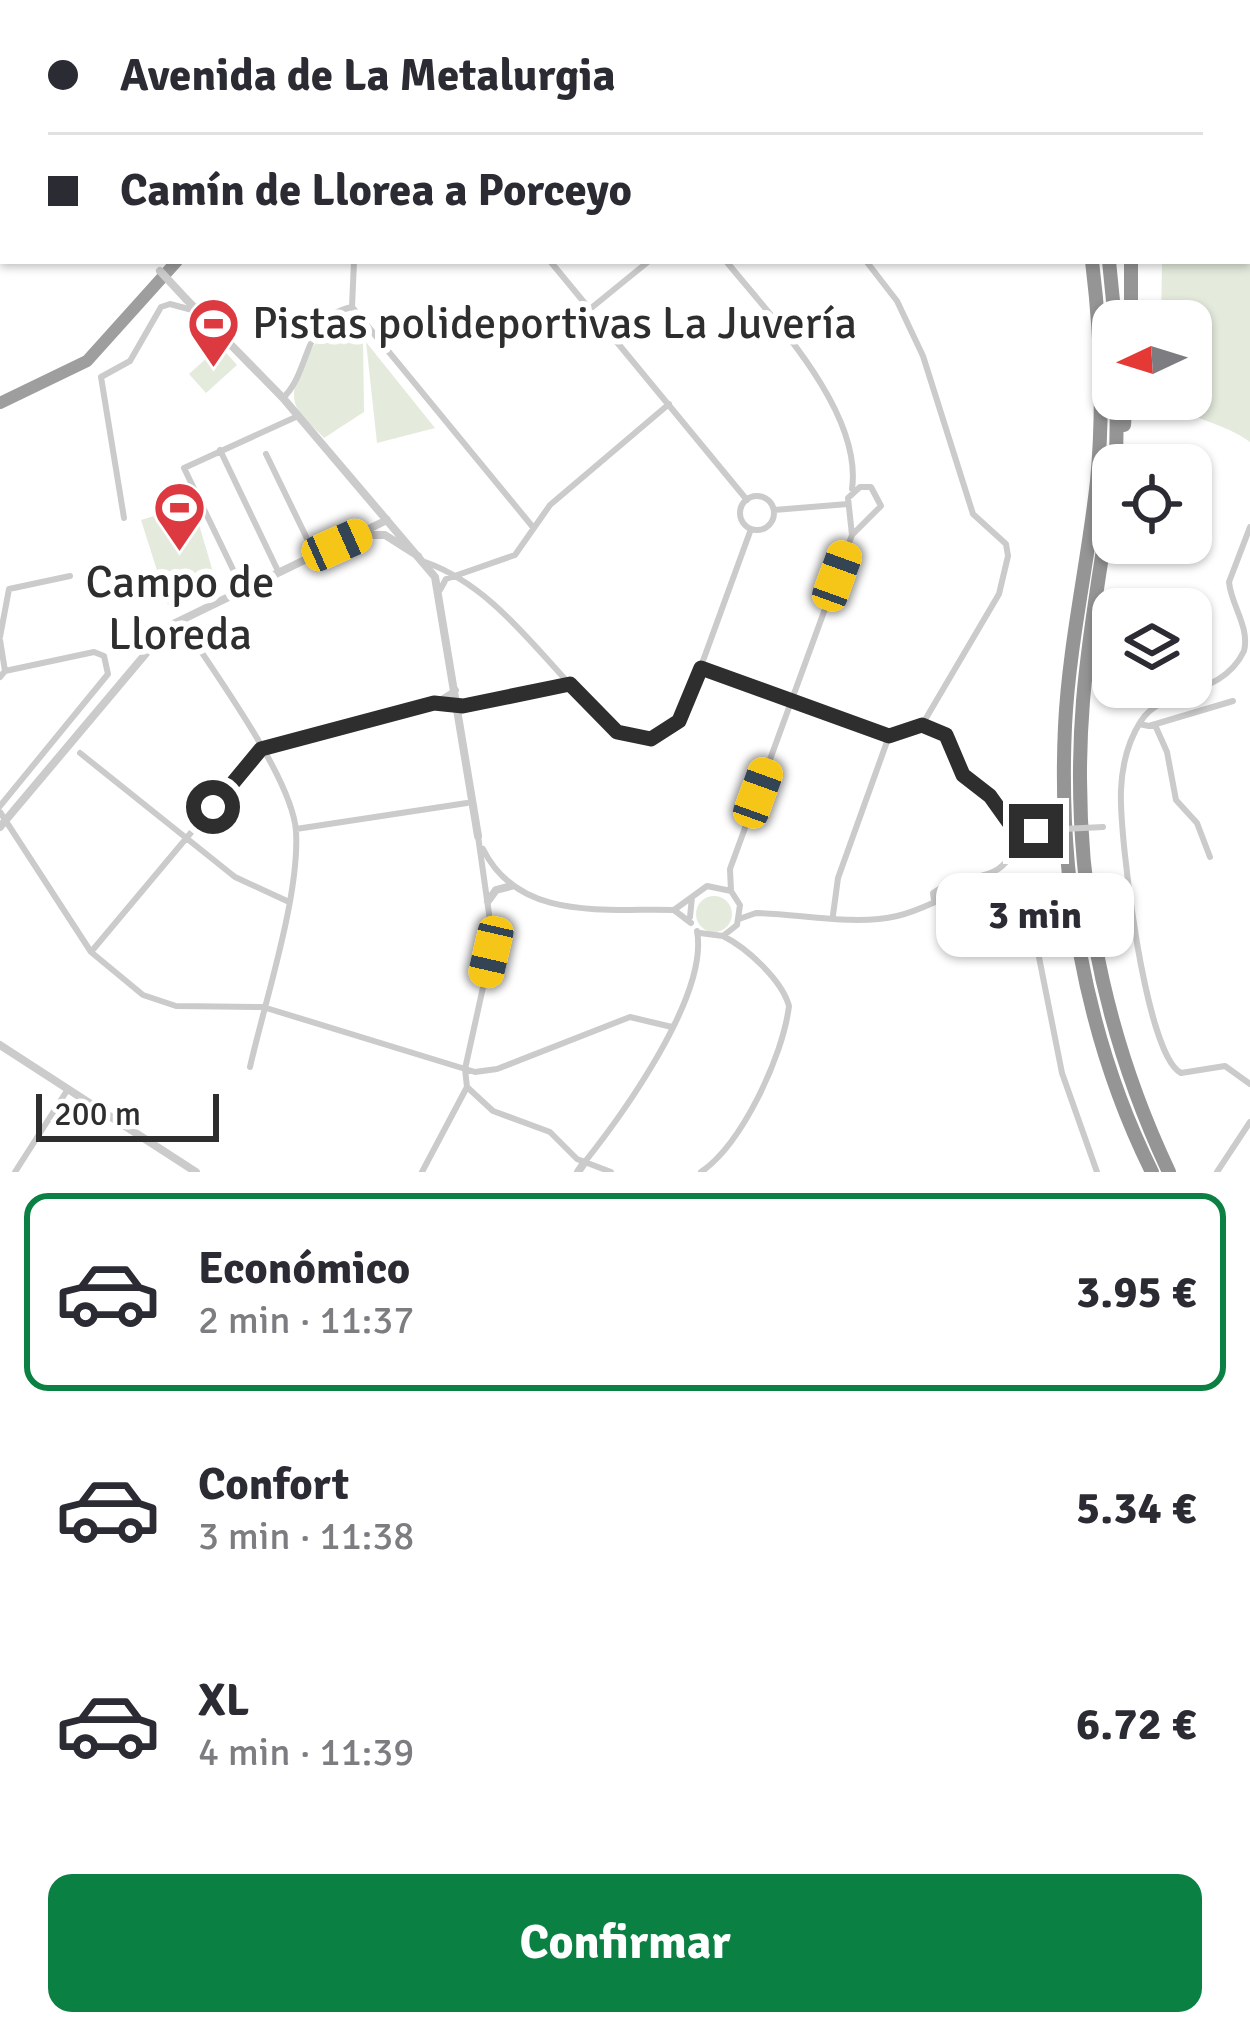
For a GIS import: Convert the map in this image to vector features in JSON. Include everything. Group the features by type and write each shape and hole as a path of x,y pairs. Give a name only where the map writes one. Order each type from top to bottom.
{"highway":[{"path":"2,402 36,390 87,361 174,264"},
{"path":"1083,264 1095,417 1063,694 1065,814 1081,959 1106,1054 1152,1172"},
{"path":"1065,722 1101,433 1093,264"},
{"path":"1109,264 1113,300"},
{"path":"1130,300 1131,264"},
{"path":"1102,564 1083,697 1084,873 1096,957 1120,1048 1169,1172"}],"street":[{"path":"154,264 283,398 422,559 440,590 488,901 491,952 465,1069 467,1087 422,1172"},
{"path":"354,264 352,307 533,527"},
{"path":"552,264 747,500"},
{"path":"590,309 645,264"},
{"path":"728,264 812,369 852,465 879,495 881,506 853,535 730,869 731,891 740,905 757,913 886,918 987,886 1013,895 1027,912 1062,1073 1097,1172"},
{"path":"701,668 889,736 922,725 999,593 1008,556 1006,544 973,514 923,356 896,301 868,264"},
{"path":"124,518 101,377 130,361 149,321 166,304 200,312"},
{"path":"283,398 314,332 338,311 352,307"},
{"path":"440,590 446,579 515,555 533,527 575,482 668,404"},
{"path":"242,588 185,470 219,448 298,416"},
{"path":"219,448 278,571"},
{"path":"266,454 315,555"},
{"path":"852,465 848,507 853,535"},
{"path":"850,493 870,487"},
{"path":"363,533 372,513 366,496"},
{"path":"747,500 763,497 774,510"},
{"path":"747,500 740,514 752,529"},
{"path":"774,510 848,507 867,519"},
{"path":"752,529 766,528 774,510"},
{"path":"2,825 157,636 179,618 387,520"},
{"path":"1250,526 1229,582 1248,631 1246,647 1217,682 1157,706 1139,724 1128,749 1121,826 1144,981 1168,1062 1181,1073 1225,1066 1250,1084"},
{"path":"363,533 385,535 422,559 459,574 617,732 651,739 679,721 752,529"},
{"path":"70,576 9,589 0,639 3,674 94,652 104,656 108,674 0,809 2,825 91,952 143,995 176,1006 263,1006 465,1069 497,1069 630,1017 672,1027"},
{"path":"179,618 261,749 288,799 296,829 287,901 250,1066"},
{"path":"434,703 459,706 570,684"},
{"path":"91,952 261,749 434,703 456,690"},
{"path":"1139,724 1154,725 1233,701"},
{"path":"922,725 952,740 963,775 990,796 1020,838"},
{"path":"1154,725 1167,752 1176,800 1197,824 1210,857"},
{"path":"833,915 838,878 889,736"},
{"path":"80,753 185,840 252,888 287,901"},
{"path":"296,829 466,803"},
{"path":"934,900 933,893 949,884 999,872 1020,838 1043,830 1121,826"},
{"path":"478,836 494,868 511,886 549,904 674,910 697,931 698,953 646,1082 581,1167"},
{"path":"674,910 730,869"},
{"path":"488,901 496,890 511,886"},
{"path":"706,886 731,891"},
{"path":"691,923 692,897"},
{"path":"740,905 744,949"},
{"path":"698,953 757,913"},
{"path":"697,931 744,949 788,998 789,1015 750,1111 726,1150 701,1172"},
{"path":"0,1045 196,1172"},
{"path":"467,1087 494,1112 550,1132 581,1167 611,1172"},
{"path":"16,1172 68,1089"},
{"path":"1217,1172 1250,1122"}],"shaded area":[{"path":"1162,264 1250,264 1250,442 1205,420 1212,420 1212,300 1161,300"},
{"path":"344,317 363,340 364,412 324,438 297,408 295,385 315,344"},
{"path":"366,342 435,428 377,443"},
{"name":"Pistas polideportivas La Juvería","path":"220,346 237,365 206,393 189,374"},
{"name":"Campo de Lloreda","path":"193,504 218,589 168,605 141,520"},
{"path":"714,896 727,901 732,914 727,927 714,932 701,927 696,914 701,901"}],"place":[{"name":"Pistas polideportivas La Juvería","path":"213,369"},
{"name":"Campo de Lloreda","path":"180,554"}],"route":[{"path":"213,807 261,749 434,703 463,706 542,694 570,684 617,732 651,739 667,733 679,721 701,668 889,736 922,725 946,735 956,748 963,775 990,796 1001,818 1020,838 1036,831"}]}
